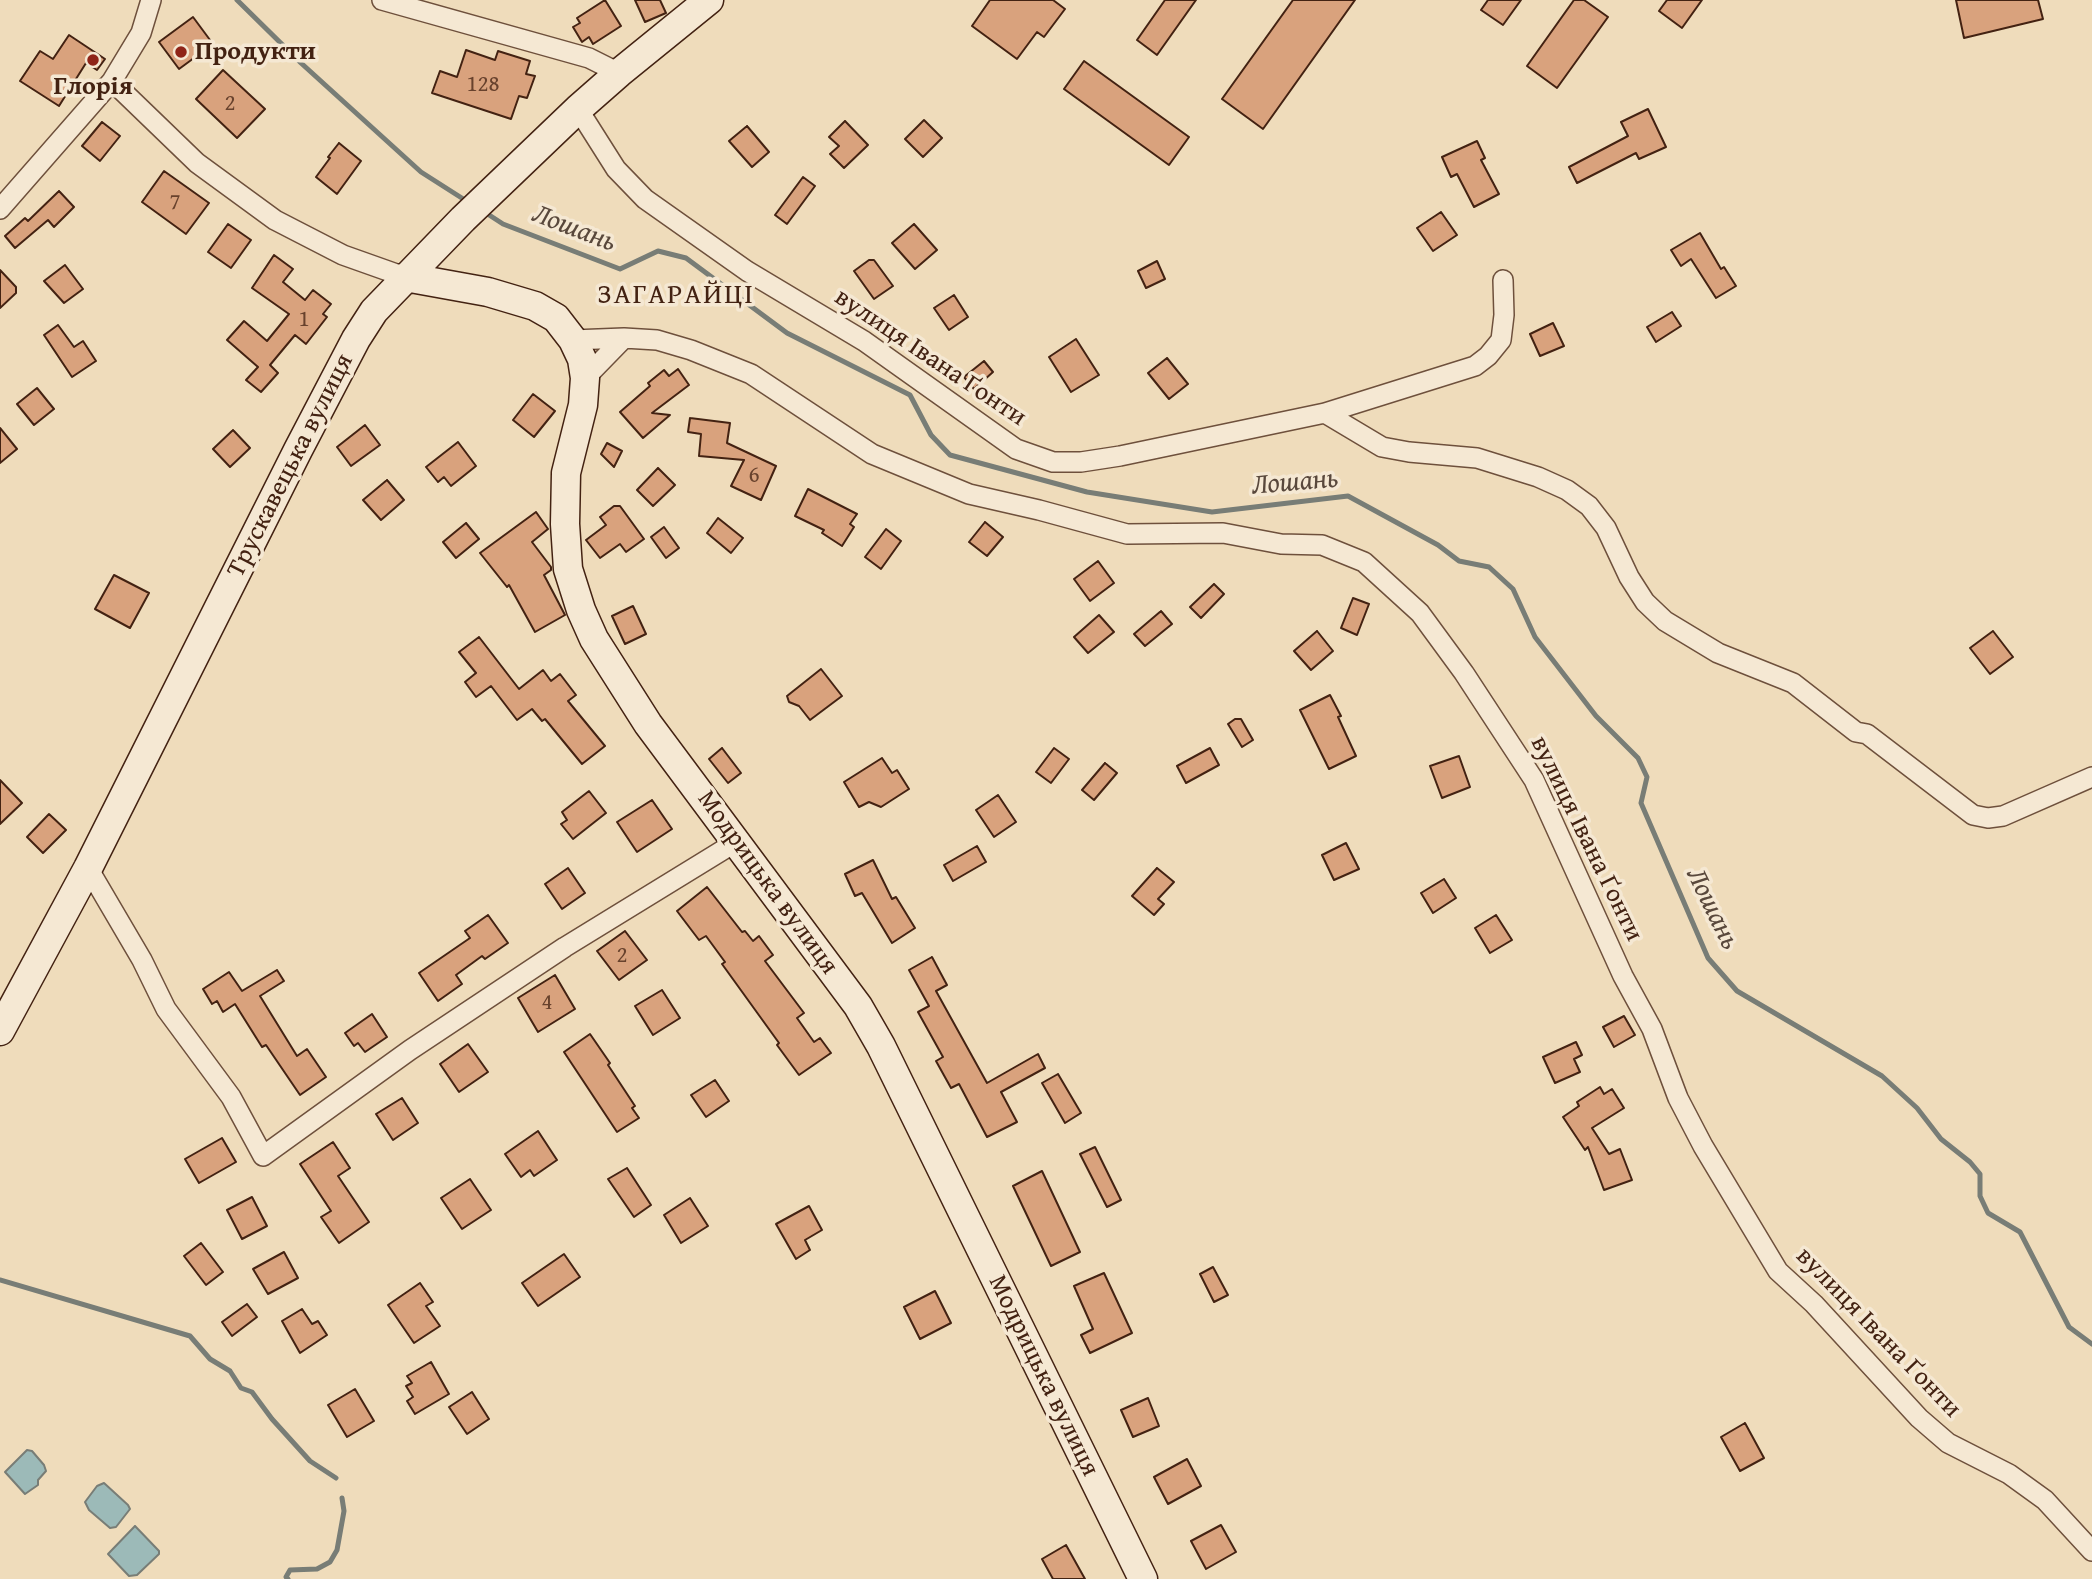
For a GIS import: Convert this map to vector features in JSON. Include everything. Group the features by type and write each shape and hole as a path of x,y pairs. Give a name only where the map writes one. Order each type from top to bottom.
{"street":[{"path":"0,209 112,81 141,33 151,0"},
{"path":"382,0 589,58 619,73"},
{"name":"Трускавецька вулиця","path":"0,1031 88,868 356,339 374,311 463,219 579,109 709,0"},
{"path":"112,81 197,163 275,220 343,255 405,277"},
{"name":"вулиця Івана Ґонти","path":"579,109 616,169 645,199 747,271 864,341 1016,449 1053,462 1081,462 1120,456 1325,413 1475,366 1488,356 1501,340 1504,315 1503,281"},
{"name":"Модрицька вулиця","path":"405,277 488,292 534,306 556,318 573,340 582,359 586,377 583,405 566,473 568,569 594,639 648,724 858,1006 881,1046 1143,1579"},
{"path":"586,377 624,338"},
{"name":"вулиця Івана Ґонти","path":"573,340 657,340 691,350 751,374 872,454 969,495 1039,510 1127,534 1223,533 1281,544 1322,545 1364,562 1420,613 1464,673 1534,780 1623,976 1652,1029 1678,1098 1703,1146 1778,1271 1814,1304 1919,1419 1948,1443 2009,1474 2045,1500 2092,1551"},
{"path":"1325,413 1382,447 1477,458 1538,477 1567,490 1589,506 1606,528 1629,578 1646,602 1665,621 1718,653 1793,683 1856,732 1867,734 1973,815 1988,818 2003,816 2092,777"},
{"path":"88,868 142,960 166,1009 231,1097 263,1156 410,1050 565,947 736,842"}],"water":[{"path":"27,1450 32,1451 46,1471 38,1480 38,1485 25,1494 5,1472"},
{"path":"104,1483 130,1509 116,1527 110,1528 89,1510 85,1502 97,1486"},
{"path":"135,1526 159,1554 137,1575 129,1576 108,1554"}],"building":[{"path":"605,0 621,26 593,44 589,37 582,42 573,27 580,23 577,18"},
{"path":"635,0 660,0 666,13 645,22"},
{"path":"990,0 1053,0 1065,9 1044,37 1037,32 1017,59 972,26"},
{"path":"1165,0 1196,0 1157,55 1137,40"},
{"path":"1293,0 1355,0 1263,129 1222,99"},
{"path":"1488,0 1521,0 1503,25 1481,10"},
{"path":"1574,0 1584,0 1608,17 1557,88 1527,66"},
{"path":"1667,0 1702,0 1682,28 1659,11"},
{"path":"1956,0 2038,0 2043,19 1964,38"},
{"path":"193,17 213,44 179,69 159,42"},
{"path":"69,35 105,59 97,70 86,63 59,106 20,81 40,51 53,59"},
{"path":"466,50 495,60 498,51 530,61 526,74 535,76 527,98 519,96 511,119 432,93 440,71 457,77"},
{"path":"1084,61 1189,137 1169,165 1064,89"},
{"path":"223,70 265,109 237,138 196,99"},
{"path":"1648,109 1666,147 1639,159 1636,153 1577,183 1569,167 1628,136 1621,122"},
{"path":"924,120 942,138 923,157 905,139"},
{"path":"845,121 868,145 844,168 830,154 839,146 829,137"},
{"path":"102,122 120,136 100,161 82,146"},
{"path":"747,126 769,152 752,167 729,141"},
{"path":"1477,141 1485,158 1481,160 1499,194 1474,207 1457,174 1451,177 1442,157"},
{"path":"339,143 361,161 337,194 316,177"},
{"path":"164,171 209,203 186,234 142,202"},
{"path":"803,177 815,186 787,224 775,215"},
{"path":"59,191 74,207 54,227 48,220 15,248 5,236 25,218 28,221"},
{"path":"1441,212 1457,235 1433,251 1417,228"},
{"path":"228,224 251,240 231,268 208,252"},
{"path":"914,224 937,250 915,269 892,243"},
{"path":"1700,233 1721,269 1724,267 1736,286 1716,298 1691,259 1681,266 1671,250"},
{"path":"274,255 293,269 283,282 305,300 313,290 331,304 323,314 327,317 306,344 295,335 270,365 278,373 261,392 246,380 258,367 227,340 244,321 267,341 289,314 252,288"},
{"path":"869,260 874,260 893,286 874,299 854,271"},
{"path":"1157,261 1165,279 1146,288 1138,271"},
{"path":"65,265 83,289 64,303 44,281"},
{"path":"0,270 16,287 16,293 0,308"},
{"path":"954,295 968,317 949,330 934,308"},
{"path":"1672,312 1681,326 1656,342 1647,327"},
{"path":"1553,323 1564,346 1540,356 1530,334"},
{"path":"58,325 74,347 83,341 96,361 72,377 44,335"},
{"path":"1076,339 1099,375 1071,392 1049,357"},
{"path":"1167,358 1188,384 1169,399 1148,373"},
{"path":"984,361 993,372 974,389 964,377"},
{"path":"678,369 689,385 652,413 670,415 643,438 620,412 664,370 669,376"},
{"path":"37,388 54,409 34,425 17,404"},
{"path":"533,394 555,411 534,437 513,420"},
{"path":"690,418 730,423 727,443 776,466 761,500 731,486 744,460 699,456 701,434 688,432"},
{"path":"365,425 380,445 351,466 337,447"},
{"path":"0,428 17,449 0,463"},
{"path":"233,430 250,448 230,467 213,449"},
{"path":"458,442 476,466 451,486 444,477 438,482 426,467"},
{"path":"607,443 622,451 614,467 601,454"},
{"path":"658,468 675,485 653,506 637,490"},
{"path":"387,480 404,500 381,520 363,500"},
{"path":"808,489 857,514 850,524 854,527 842,546 822,533 824,530 795,516"},
{"path":"614,506 620,506 644,539 626,552 620,544 600,558 586,540 606,525 600,517"},
{"path":"536,512 548,529 532,542 551,567 544,575 565,615 535,632 509,585 507,587 480,553"},
{"path":"718,518 743,538 731,553 707,533"},
{"path":"985,522 1003,537 987,556 969,542"},
{"path":"466,523 479,539 456,558 443,542"},
{"path":"664,527 679,548 666,558 651,537"},
{"path":"886,529 901,541 881,569 865,557"},
{"path":"1098,561 1114,583 1090,601 1074,579"},
{"path":"114,575 149,593 130,628 95,609"},
{"path":"1214,584 1224,594 1201,618 1190,607"},
{"path":"1353,598 1369,604 1357,635 1341,628"},
{"path":"633,606 646,634 625,644 612,616"},
{"path":"1161,611 1172,624 1145,646 1134,634"},
{"path":"1099,615 1114,632 1088,653 1074,637"},
{"path":"1317,631 1333,651 1311,670 1294,651"},
{"path":"1993,631 2013,657 1990,674 1970,648"},
{"path":"479,637 519,689 543,670 551,681 560,674 576,695 568,701 605,746 582,764 545,719 542,721 532,709 517,720 491,686 476,697 465,682 476,673 459,652"},
{"path":"821,669 842,696 810,720 799,706 789,702 787,696"},
{"path":"1330,695 1356,756 1329,769 1300,710"},
{"path":"1235,719 1241,719 1253,740 1242,747 1228,724"},
{"path":"722,748 741,773 728,783 709,759"},
{"path":"1054,748 1069,759 1051,783 1036,772"},
{"path":"1210,748 1219,765 1186,783 1177,766"},
{"path":"1459,756 1470,787 1442,798 1430,766"},
{"path":"882,758 892,773 897,770 909,789 881,807 869,802 859,807 844,782"},
{"path":"1105,763 1117,773 1094,800 1082,790"},
{"path":"0,780 22,803 0,824"},
{"path":"589,791 606,813 573,839 561,824 567,820 562,812"},
{"path":"998,795 1016,822 994,837 976,810"},
{"path":"652,800 672,829 637,852 617,822"},
{"path":"49,814 66,830 43,853 27,837"},
{"path":"1346,843 1359,869 1334,880 1322,855"},
{"path":"977,846 986,862 953,881 944,865"},
{"path":"873,860 892,899 896,897 915,928 892,943 862,893 855,896 845,874"},
{"path":"568,868 585,893 562,909 545,884"},
{"path":"1157,868 1174,882 1158,899 1164,904 1154,915 1132,896"},
{"path":"1444,879 1456,898 1433,913 1421,893"},
{"path":"707,887 742,932 745,931 753,941 759,936 773,955 765,961 804,1013 797,1018 814,1042 820,1038 831,1053 799,1075 722,964 725,962 706,936 699,940 677,911"},
{"path":"488,915 508,943 485,959 482,956 456,975 462,984 438,1001 419,973 470,938 465,931"},
{"path":"1496,915 1512,940 1490,953 1475,928"},
{"path":"625,931 647,960 619,980 597,951"},
{"path":"932,957 947,985 936,991 987,1083 1038,1054 1045,1068 1001,1092 1017,1122 987,1137 959,1084 951,1088 936,1061 943,1057 918,1012 929,1006 909,970"},
{"path":"277,970 284,981 260,996 297,1056 307,1049 326,1077 300,1095 266,1045 262,1047 235,1004 223,1012 217,1001 212,1004 203,989 229,972 242,991"},
{"path":"555,975 575,1009 538,1032 518,998"},
{"path":"662,990 680,1018 653,1035 635,1006"},
{"path":"372,1014 387,1037 365,1052 358,1043 354,1046 345,1033"},
{"path":"1624,1016 1635,1035 1614,1047 1603,1027"},
{"path":"590,1034 610,1063 608,1065 635,1106 632,1108 639,1118 617,1132 564,1052"},
{"path":"1576,1042 1582,1055 1574,1059 1580,1072 1555,1083 1543,1057"},
{"path":"468,1044 488,1072 459,1092 440,1064"},
{"path":"1058,1074 1081,1113 1065,1123 1042,1083"},
{"path":"715,1080 729,1101 706,1117 691,1095"},
{"path":"1600,1087 1604,1094 1612,1089 1624,1108 1592,1128 1609,1154 1620,1149 1632,1180 1604,1190 1588,1147 1585,1150 1563,1117 1579,1106 1577,1102"},
{"path":"402,1098 418,1123 393,1140 376,1114"},
{"path":"538,1131 557,1160 534,1176 530,1170 521,1177 505,1154"},
{"path":"222,1138 236,1162 199,1183 185,1159"},
{"path":"333,1142 350,1168 338,1176 369,1222 339,1243 321,1217 331,1211 300,1164"},
{"path":"1095,1147 1121,1200 1107,1207 1080,1154"},
{"path":"627,1168 651,1205 634,1217 608,1179"},
{"path":"1042,1171 1080,1252 1051,1266 1013,1186"},
{"path":"470,1179 491,1210 462,1229 441,1198"},
{"path":"252,1197 267,1226 242,1239 227,1210"},
{"path":"690,1198 708,1226 681,1243 664,1215"},
{"path":"809,1206 822,1230 805,1240 810,1250 796,1259 776,1224"},
{"path":"201,1243 223,1272 206,1285 184,1256"},
{"path":"284,1252 298,1278 268,1294 253,1269"},
{"path":"564,1254 580,1277 538,1306 522,1283"},
{"path":"1213,1267 1228,1295 1214,1302 1200,1274"},
{"path":"1104,1273 1132,1333 1090,1353 1081,1335 1093,1329 1074,1286"},
{"path":"420,1283 433,1302 426,1306 440,1326 414,1343 388,1305"},
{"path":"935,1291 951,1323 920,1339 904,1307"},
{"path":"247,1304 257,1317 232,1336 222,1322"},
{"path":"302,1309 312,1324 318,1321 327,1335 300,1353 282,1321"},
{"path":"431,1362 449,1394 415,1414 407,1401 413,1397 406,1386 412,1383 407,1376"},
{"path":"355,1389 374,1421 347,1437 328,1405"},
{"path":"472,1392 489,1419 467,1434 449,1407"},
{"path":"1148,1398 1159,1426 1133,1437 1121,1410"},
{"path":"1745,1423 1764,1458 1740,1471 1721,1437"},
{"path":"1187,1459 1201,1486 1168,1504 1154,1477"},
{"path":"1221,1525 1236,1552 1206,1569 1191,1541"},
{"path":"1066,1545 1085,1579 1053,1579 1042,1559"}],"waterway":[{"name":"Лошань","path":"237,0 301,63 421,172 468,202"},
{"name":"Лошань","path":"483,211 503,224 620,269 658,251 686,258 787,333 910,395 931,435 950,455 1087,492 1212,512 1348,496 1438,545 1459,561 1489,567 1513,589 1535,637 1596,716 1638,758 1647,777 1641,803 1708,958 1737,991 1882,1076 1917,1108 1941,1139 1970,1162 1980,1174 1980,1196 1988,1213 2020,1232 2069,1327 2092,1344"},
{"path":"0,1280 190,1336 210,1359 230,1371 241,1388 252,1392 310,1461 336,1478"},
{"path":"288,1579 286,1577 290,1570 317,1569 330,1562 337,1550 344,1511 342,1498"}],"place":[{"name":"Продукти","path":"181,52"},
{"name":"Глорія","path":"93,60"}],"district":[{"name":"ЗАГАРАЙЦІ","path":"676,296"}]}
